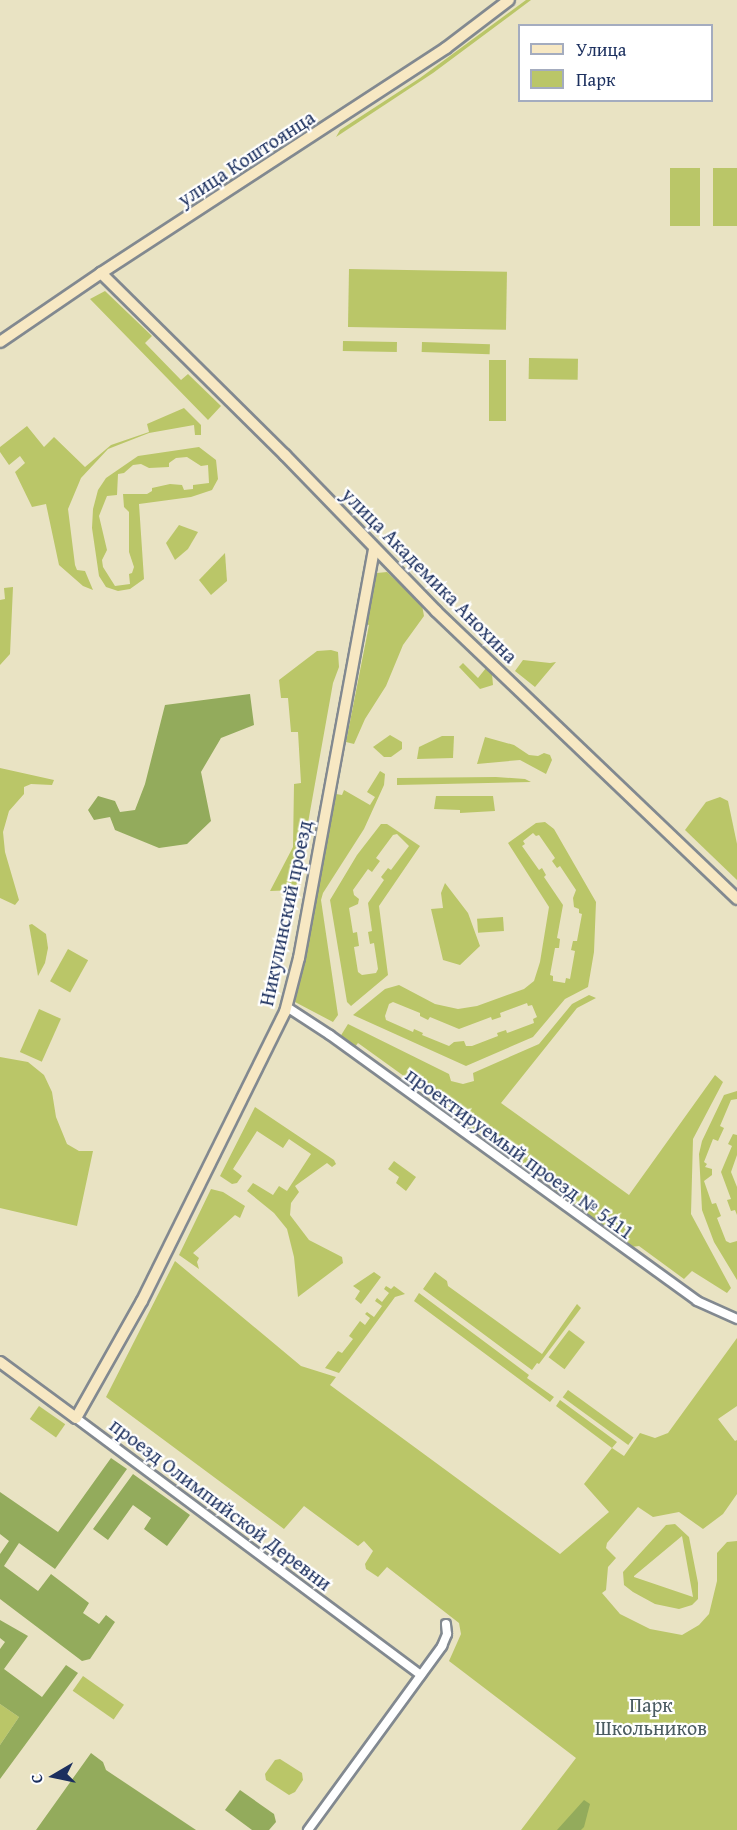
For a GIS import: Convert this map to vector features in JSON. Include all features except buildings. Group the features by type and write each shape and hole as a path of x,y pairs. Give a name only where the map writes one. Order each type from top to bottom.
{"street":[{"name":"улица Коштоянца","path":"0,342 101,273 446,48 509,0"},
{"name":"улица Академика Анохина","path":"101,273 285,455 374,549 737,899"},
{"name":"Никулинский проезд","path":"76,1418 139,1308 287,1007 374,549"},
{"name":"проектируемый проезд № 5411","path":"287,1007 330,1035 697,1301 737,1319"},
{"name":"проезд Олимпийской Деревни","path":"0,1362 421,1675"},
{"path":"308,1830 444,1642 448,1630 446,1624"}],"green space":[{"path":"526,0 531,0 433,73 336,137 340,130 420,78"},
{"path":"670,168 700,168 700,226 670,226"},
{"path":"713,168 737,168 737,226 713,226"},
{"path":"349,269 507,272 506,330 348,327"},
{"path":"105,291 152,336 145,343 181,380 188,374 221,406 208,420 90,299"},
{"path":"343,341 397,342 397,352 343,351"},
{"path":"422,342 490,344 490,354 422,352"},
{"path":"529,358 578,359 578,380 529,379"},
{"path":"489,360 506,360 506,421 489,421"},
{"path":"184,408 201,425 201,435 195,435 194,425 149,433 108,449 81,478 68,509 75,565 77,570 85,571 93,590 83,586 59,565 46,504 32,507 15,472 25,463 20,456 9,465 0,452 0,447 27,426 44,447 54,437 85,467 111,445 149,432 147,424"},
{"path":"199,447 216,460 218,479 212,490 191,497 139,504 144,579 130,589 118,591 106,587 99,576 92,528 93,509 98,490 106,478 138,456","holes":["187,457 201,466 208,465 209,483 193,485 193,489 184,490 182,485 170,484 152,488 152,491 147,494 123,494 124,507 129,512 129,552 134,567 132,573 129,574 130,584 115,586 103,567 102,560 107,550 99,516 107,496 117,495 118,474 124,473 133,465 141,464 149,468 169,467 169,463 176,458"]},
{"path":"179,525 198,532 188,549 175,560 166,543"},
{"path":"225,553 227,581 211,595 199,580"},
{"path":"387,572 422,605 424,616 403,645 386,686 365,719 354,744 346,742 369,625 366,624 374,579 377,573"},
{"path":"13,587 10,654 0,665 0,600 5,599 4,588"},
{"path":"317,651 338,652 339,667 333,683 296,890 270,891 293,847 294,784 301,783 298,732 291,732 288,698 281,698 279,680"},
{"path":"523,660 556,662 535,687 515,671"},
{"path":"463,663 478,678 486,668 492,674 493,685 480,689 459,667"},
{"path":"250,694 254,725 221,738 201,772 211,821 187,844 159,848 115,830 110,817 94,820 88,810 98,796 115,801 120,812 135,810 145,784 165,705"},
{"path":"390,735 402,742 402,749 391,757 384,757 373,747"},
{"path":"442,736 454,736 453,758 417,759 419,747"},
{"path":"485,737 514,745 529,755 538,756 544,753 550,755 552,760 546,774 520,760 477,764"},
{"path":"0,768 54,780 52,785 31,784 24,787 24,794 9,811 3,832 5,852 19,900 15,905 0,898"},
{"path":"380,771 385,774 384,785 364,829 323,893 321,900 338,1015 333,1022 295,1002 336,794 342,795 344,790 370,805 375,797 367,792"},
{"path":"397,778 525,779 531,782 397,785"},
{"path":"436,796 493,796 495,811 460,813 460,810 434,809"},
{"path":"720,797 728,801 737,844 737,880 685,830 706,802"},
{"path":"545,822 554,829 596,902 594,952 588,987 565,999 533,1037 466,1066 353,1015 385,989 399,985 435,1004 458,1009 477,1006 524,989 534,981 540,962 549,907 508,843 536,823","holes":["533,833 536,836 539,835 555,858 552,861 557,868 560,866 576,890 573,898 574,907 582,914 577,941 573,941 571,950 575,951 570,979 566,978 565,983 553,981 553,976 550,975 555,948 559,948 560,939 557,938 563,905 544,877 546,875 542,868 539,870 522,846 525,844 523,841","393,1002 420,1013 420,1016 428,1020 430,1017 459,1029 491,1017 492,1020 501,1017 500,1013 527,1003 528,1006 532,1005 537,1017 533,1019 534,1023 507,1033 506,1030 497,1033 498,1036 472,1046 466,1046 464,1041 454,1042 449,1046 422,1035 423,1033 414,1029 413,1032 386,1020 389,1004"]},
{"path":"381,824 387,824 420,846 379,906 388,975 351,1006 347,1002 330,900 357,855","holes":["397,834 409,846 391,870 388,868 381,877 384,880 368,903 372,931 368,932 370,944 374,943 378,969 376,973 362,975 358,972 354,947 359,946 357,932 353,933 349,908 358,904 359,899 354,895 353,890 368,869 372,872 380,861 376,858 393,835"]},
{"path":"445,883 468,913 480,946 460,965 443,960 431,909 443,908 441,893"},
{"path":"503,917 504,931 478,933 477,919"},
{"path":"32,924 46,934 48,948 45,963 38,976 29,925"},
{"path":"68,949 88,960 70,993 50,981"},
{"path":"589,995 596,998 577,1008 501,1103 629,1195 715,1075 723,1082 693,1139 691,1214 731,1288 727,1293 692,1271 684,1279 639,1246 631,1247 556,1192 556,1186 479,1131 472,1132 451,1116 451,1110 358,1043 354,1048 340,1037 348,1024 449,1074 451,1081 463,1084 474,1081 473,1073 539,1044 572,1004"},
{"path":"39,1009 61,1019 42,1062 20,1052"},
{"path":"0,1057 28,1062 44,1075 52,1092 56,1117 67,1144 79,1151 93,1151 77,1226 0,1208"},
{"path":"737,1091 737,1099 731,1100 720,1126 724,1128 718,1141 713,1139 704,1162 707,1164 705,1167 712,1169 712,1175 704,1181 712,1204 716,1203 721,1216 717,1218 726,1241 730,1243 737,1241 737,1280 714,1242 702,1210 699,1154 702,1141 724,1095"},
{"path":"255,1107 334,1160 336,1164 332,1167 327,1163 295,1186 299,1192 291,1203 290,1215 309,1240 342,1257 343,1263 298,1297 294,1257 287,1229 274,1213 247,1191 253,1183 273,1195 279,1186 287,1191 311,1154 289,1139 283,1148 257,1131 233,1169 242,1176 237,1183 232,1184 220,1176"},
{"path":"733,1134 737,1135 737,1155 731,1172 737,1187 737,1215 735,1210 731,1211 727,1200 731,1199 721,1172 732,1146 728,1144"},
{"path":"394,1161 416,1177 406,1191 396,1183 399,1177 388,1169"},
{"path":"211,1189 223,1192 245,1206 240,1218 235,1215 193,1253 199,1258 197,1262 199,1269 179,1255"},
{"name":"Парк Школьников","path":"175,1261 301,1366 336,1377 330,1385 560,1554 609,1512 584,1484 612,1448 624,1456 640,1433 655,1438 668,1433 737,1338 737,1406 718,1419 735,1441 737,1440 737,1494 723,1514 703,1529 679,1512 653,1517 638,1507 607,1543 606,1548 616,1558 608,1567 606,1590 602,1593 620,1614 650,1629 682,1635 699,1625 709,1614 717,1581 717,1553 727,1542 737,1541 737,1830 521,1830 576,1758 449,1661 461,1634 459,1623 387,1567 378,1577 366,1569 365,1564 373,1551 364,1541 358,1546 304,1506 284,1529 106,1397"},
{"path":"374,1272 381,1277 361,1304 355,1299 360,1291 353,1286"},
{"path":"435,1272 447,1281 448,1286 542,1354 577,1304 581,1308 532,1370 423,1289"},
{"path":"386,1286 391,1289 394,1286 405,1294 395,1297 339,1373 325,1368 338,1351 342,1353 353,1339 349,1336 360,1321 365,1325 370,1318 365,1314 367,1312 374,1317 382,1306 375,1301 377,1298 382,1302 389,1293 384,1289"},
{"path":"419,1293 529,1375 527,1378 554,1397 550,1402 414,1301"},
{"path":"569,1330 585,1342 565,1369 549,1357"},
{"path":"568,1390 634,1438 628,1445 563,1397"},
{"path":"560,1400 617,1442 612,1448 556,1406"},
{"path":"39,1406 65,1424 56,1437 30,1419"},
{"path":"111,1458 127,1469 55,1569 19,1543 4,1566 38,1591 51,1574 89,1603 83,1613 99,1624 106,1615 115,1622 90,1659 82,1661 0,1599 0,1554 9,1541 0,1534 0,1492 58,1532"},
{"path":"133,1474 190,1515 167,1546 144,1529 151,1518 133,1505 108,1540 93,1529"},
{"path":"675,1524 689,1537 698,1583 698,1599 692,1605 679,1609 655,1604 624,1585 623,1572 666,1525","holes":["682,1536 693,1597 634,1577 634,1576"]},
{"path":"0,1620 28,1636 4,1669 42,1697 66,1665 78,1673 0,1779 0,1745 19,1717 0,1704 0,1649 5,1642 0,1638"},
{"path":"83,1676 124,1705 114,1719 73,1691"},
{"path":"0,1704 19,1717 0,1745"},
{"path":"91,1753 103,1762 106,1770 196,1830 36,1830"},
{"path":"280,1759 302,1773 303,1780 295,1792 289,1795 266,1780 265,1774 275,1760"},
{"path":"240,1790 274,1814 276,1822 269,1830 252,1830 225,1810"},
{"path":"584,1800 590,1804 584,1827 581,1830 557,1830"}]}
